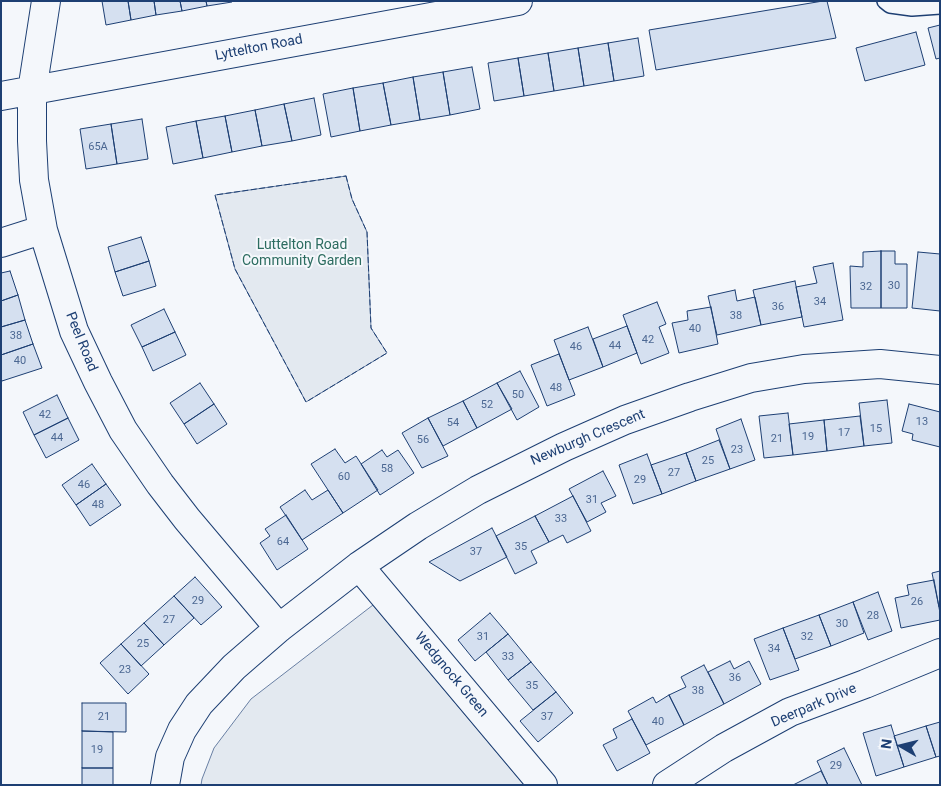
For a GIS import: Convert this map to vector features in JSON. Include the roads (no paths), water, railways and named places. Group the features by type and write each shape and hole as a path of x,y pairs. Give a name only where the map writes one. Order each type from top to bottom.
{"street":[{"name":"Peel Road","path":"46,1 32,91 34,180 43,230 74,331 123,430 160,484 278,628"},
{"name":"Lyttelton Road","path":"1,96 518,1"},
{"path":"1,243 43,230"},
{"name":"Newburgh Crescent","path":"278,628 360,566 418,526 478,490 535,460 625,420 707,391 751,378 804,369 880,364 940,370"},
{"name":"Wedgnock Green","path":"360,566 543,785"},
{"path":"165,785 170,757 182,730 199,704 234,667 278,628"},
{"name":"Deerpark Drive","path":"667,785 724,748 790,712 866,684 940,653"}],"lane":[{"path":"885,1 890,5 912,8 940,6"}],"park label":[{"name":"Luttelton Road Community Garden","path":"302,254"}]}
